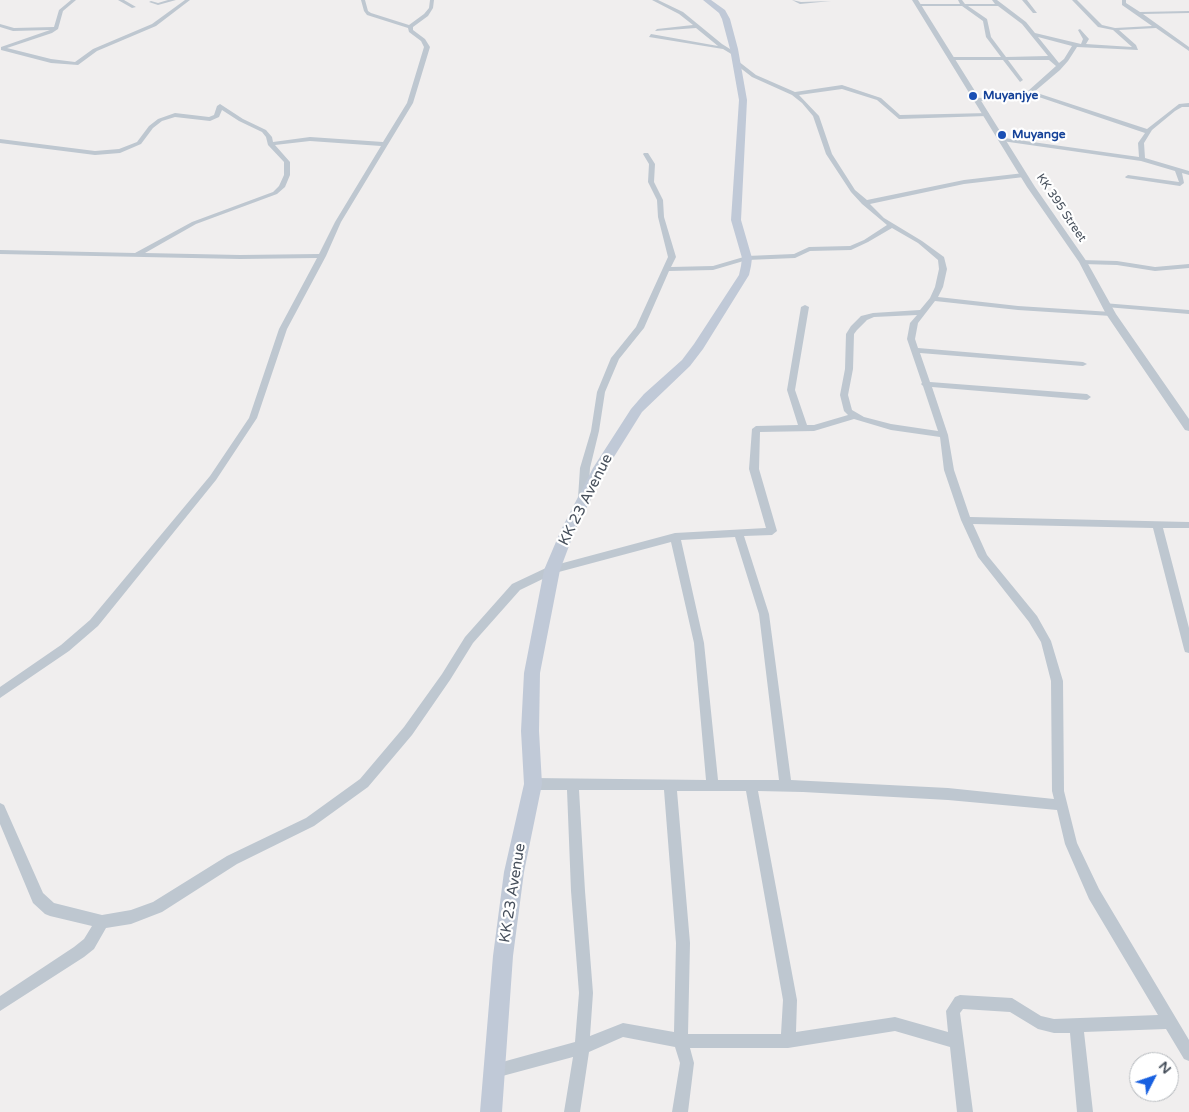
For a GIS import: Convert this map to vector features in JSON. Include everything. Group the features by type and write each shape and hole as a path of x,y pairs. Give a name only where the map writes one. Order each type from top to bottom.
{"main road":[{"path":"707,0 722,12 726,20 743,100 743,119 739,142 736,220 747,258"},
{"name":"KK 23 Avenue","path":"491,1112 503,956 514,872 532,784 530,731 532,673 536,643 552,570 568,530 600,468 637,409 686,363 712,329 744,275 747,258"}],"street":[{"path":"1,49 33,40 56,28 61,10 74,0"},
{"path":"120,0 134,6"},
{"path":"151,2 158,4 174,0"},
{"path":"1,49 51,62 76,64 102,46 154,25 188,0"},
{"path":"362,0 369,14 410,27"},
{"path":"410,27 426,15 431,8 432,0"},
{"path":"654,0 681,13 732,55 754,76 794,94 812,110 829,154 853,191 864,203 891,225 920,242 941,259 943,269 939,287 933,299 911,330 911,339 944,435 949,470 966,520 983,556 1033,619 1046,641 1057,680 1058,791 1071,844 1094,894 1189,1054"},
{"path":"794,0 800,3 829,1"},
{"path":"960,0 964,6 985,20 990,37 1003,59 1020,80"},
{"path":"994,0 1018,17 1051,59 1059,66"},
{"path":"1024,0 1035,12"},
{"path":"1074,0 1100,26 1115,30 1151,28 1156,26"},
{"path":"1124,0 1124,4 1189,49"},
{"path":"917,3 964,6 999,5"},
{"name":"KK 395 Street","path":"917,3 1004,140 1024,175 1083,262 1111,314 1189,427"},
{"path":"1139,14 1189,12"},
{"path":"0,25 10,31 56,28"},
{"path":"657,30 697,26"},
{"path":"0,694 65,648 94,623 213,478 253,418 283,329 338,222 410,104 427,47 423,40 411,32 410,27"},
{"path":"1080,30 1086,39 1083,46"},
{"path":"1033,34 1076,46 1136,49 1115,30"},
{"path":"651,36 732,55"},
{"path":"979,100 1011,98 1030,92 1066,60 1076,46"},
{"path":"952,59 1051,59"},
{"path":"794,94 842,87 879,100 900,117 987,114"},
{"path":"1030,92 1149,132"},
{"path":"1142,159 1141,143 1149,132 1173,110 1189,105"},
{"path":"0,141 95,153 120,152 139,143 151,127 160,120 175,114 210,119 217,116 220,106 241,120 264,131 269,137 270,144 287,162 287,175 282,187 275,193 194,223 137,254"},
{"path":"270,144 310,139 386,144"},
{"path":"1004,140 1142,159 1189,172"},
{"path":"583,502 585,468 595,431 601,392 615,358 640,328 672,257 661,217 660,200 651,182 652,164 646,154"},
{"path":"1128,177 1180,184 1182,182 1178,170"},
{"path":"864,203 964,182 1024,175"},
{"path":"666,269 713,268 747,258 795,256 813,248 851,248 891,225"},
{"path":"0,252 322,256"},
{"path":"1083,262 1117,263 1155,269 1189,266"},
{"path":"933,299 1018,308 1111,314"},
{"path":"1106,305 1189,312"},
{"path":"803,428 792,390 805,307"},
{"path":"922,312 873,314 864,318 854,328 850,334 849,369 844,395 848,411 854,416 891,427 944,435"},
{"path":"915,350 1083,364"},
{"path":"926,384 1087,397"},
{"path":"0,809 38,898 50,909 102,922 131,917 157,907 232,860 310,822 364,783 408,731 469,640 497,606 516,587 552,570 675,537 772,531 754,469 756,429 814,428 854,416"},
{"path":"966,520 1157,526 1189,525"},
{"path":"1157,526 1189,649"},
{"path":"738,532 764,614 786,786"},
{"path":"675,537 699,644 713,786"},
{"path":"532,784 573,786 786,786 948,794 1061,805"},
{"path":"572,1112 582,1047 586,993 578,891 573,786"},
{"path":"670,786 683,943 681,1041 687,1063 680,1112"},
{"path":"751,786 790,1000 788,1041"},
{"path":"0,1004 89,944 102,922"},
{"path":"965,1112 953,1011 960,1002 1012,1005 1038,1022 1054,1026 1170,1022"},
{"path":"495,1072 582,1047 623,1030 681,1041 788,1041 895,1024 957,1042"},
{"path":"1076,1025 1085,1112"}],"place":[{"name":"Muyanjye","path":"973,96"},
{"name":"Muyange","path":"1002,135"}]}
